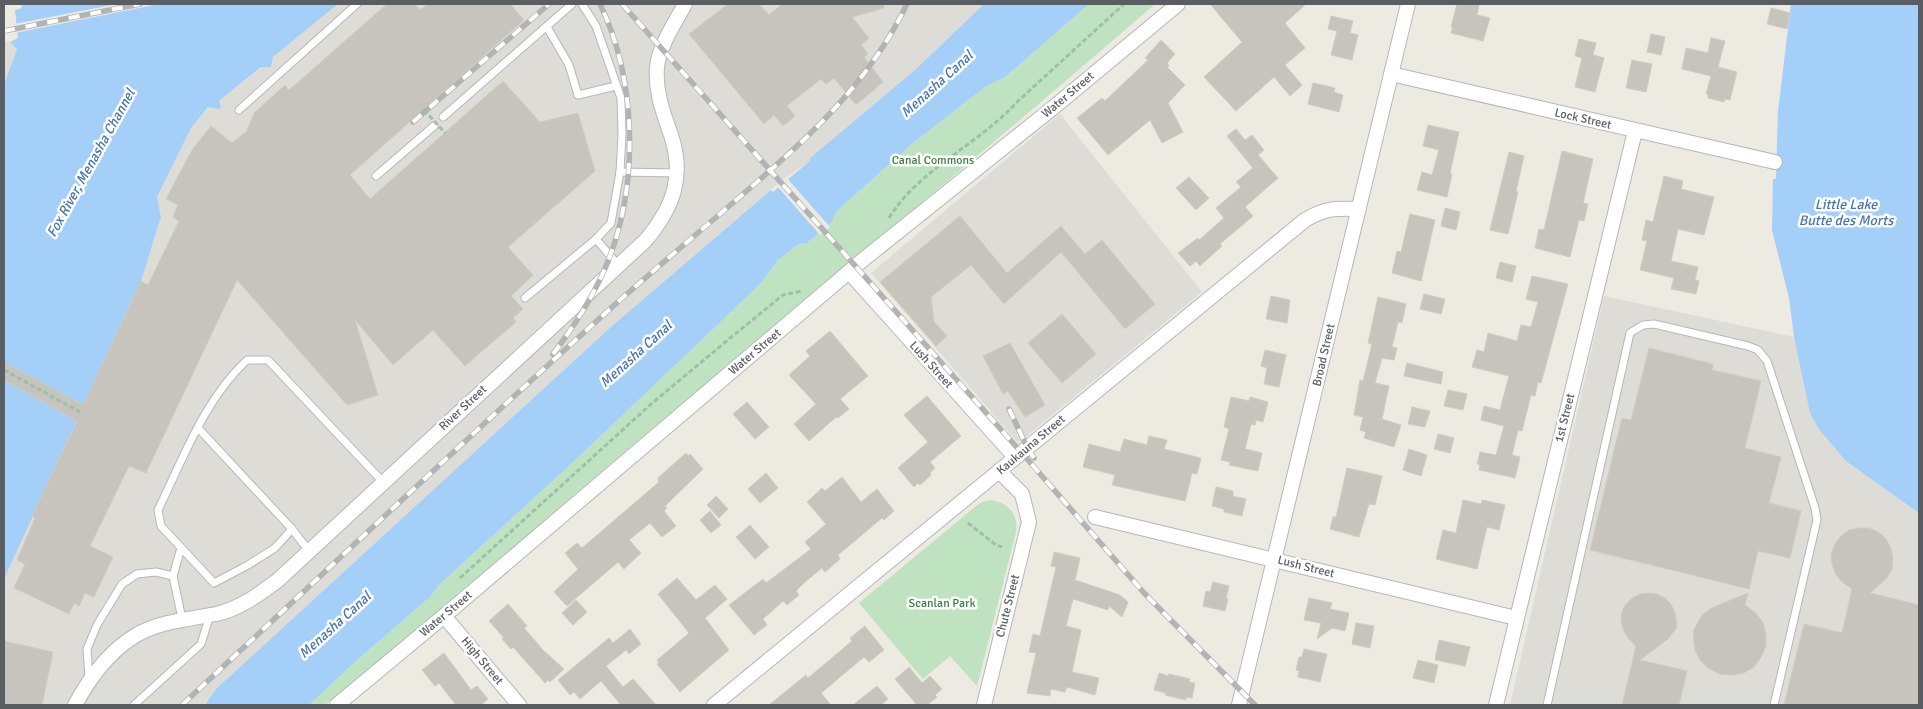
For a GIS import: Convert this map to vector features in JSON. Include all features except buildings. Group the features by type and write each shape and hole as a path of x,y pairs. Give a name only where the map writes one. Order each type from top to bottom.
{"street":[{"name":"River Street","path":"75,705 89,680 101,665 138,634 182,619 210,615 240,606 276,581 645,241 660,223 675,189 677,173 676,151 659,100 657,66 663,49 685,4"},
{"name":"Water Street","path":"337,705 849,272 1054,107 1178,4"},
{"name":"Broad Street","path":"1239,705 1408,4"},
{"name":"Lock Street","path":"1391,74 1776,162"},
{"name":"1st Street","path":"1496,705 1636,131"},
{"name":"Kaukauna Street","path":"714,705 1305,220 1319,212 1335,208 1359,209"},
{"name":"Lush Street","path":"849,272 1015,458"},
{"name":"Chute Street","path":"984,705 1028,522 1022,494 999,471"},
{"name":"Lush Street","path":"1095,517 1516,618"},
{"name":"High Street","path":"444,616 519,705"}],"lane":[{"path":"239,110 357,4"},
{"path":"443,117 572,4"},
{"path":"525,298 596,239 611,223 620,172 621,98 596,26 582,4"},
{"path":"547,27 569,65 578,95 616,86"},
{"path":"376,176 434,126"},
{"path":"620,172 677,173"},
{"path":"596,239 618,265"},
{"path":"1547,705 1630,333 1643,325 1654,324 1758,350 1767,361 1815,508 1817,520 1774,705"},
{"path":"292,529 275,548 214,583 161,526 158,510 208,408 231,375 247,360 268,360 383,482"},
{"path":"198,428 292,529 309,551"},
{"path":"181,548 173,576 182,619"},
{"path":"89,680 87,649 97,625 122,584 137,574 156,572 173,576"},
{"path":"134,705 201,644 210,615"}],"path":[{"path":"886,224 900,201 934,170 1003,117 1023,96 1124,4"},
{"path":"424,110 445,133"},
{"path":"460,578 650,405 722,344 782,295 804,291"},
{"path":"4,370 80,412"},
{"path":"968,523 996,545 1002,547"}],"shaded area":[{"path":"338,4 984,4 915,70 809,159 812,160 786,177 612,326 216,689 205,705 4,705 4,579 153,244 161,217 157,197 191,128 208,107 219,101 262,67 271,67 273,57"},
{"path":"4,42 10,42 17,49 4,85"},
{"path":"1060,114 1202,292 1018,443 871,273"},
{"path":"1604,296 1794,337 1801,367 1886,489 1919,513 1919,705 1510,705"}],"green space":[{"name":"Canal Commons","path":"1089,4 1155,4 964,168 365,672 325,705 309,705 356,661 430,597 440,584 569,466 761,283 778,260 799,244 807,243 831,223 837,211 913,143 985,87 1005,77"},
{"name":"Scanlan Park","path":"991,500 1003,504 1011,510 1014,515 1016,532 977,686 950,656 923,679 859,603 975,507 982,502"}],"water":[{"name":"Fox River, Menasha Channel","path":"23,4 338,4 273,57 271,67 261,67 219,101 221,107 219,109 208,107 191,128 157,197 161,217 141,281 4,579 4,85 17,49 10,42 18,38 15,10 20,9"},
{"name":"Menasha Canal","path":"984,4 1089,4 1005,77 985,87 913,143 837,211 831,223 807,243 799,244 778,260 761,283 569,466 440,584 430,597 356,661 309,705 205,705 216,689 612,326 771,190 773,192 811,160 809,159 915,70"},
{"name":"Little Lake Butte des Morts","path":"1791,4 1919,4 1919,513 1846,461 1818,428 1810,413 1794,337 1789,298 1772,230 1773,179 1776,179 1778,111"}],"pier":[{"path":"117,4 159,4 15,33 14,24"},
{"path":"786,177 830,227 820,235 777,186"}],"railway":[{"path":"4,31 140,4"},
{"path":"413,122 549,4"},
{"path":"553,354 585,307 605,269 619,226 626,195 629,162 627,96 621,64 612,33 600,4"},
{"path":"622,4 1145,594 1255,705"},
{"path":"182,705 547,366 809,135 832,112 873,62 907,4"},
{"path":"1009,409 1034,458"}]}
